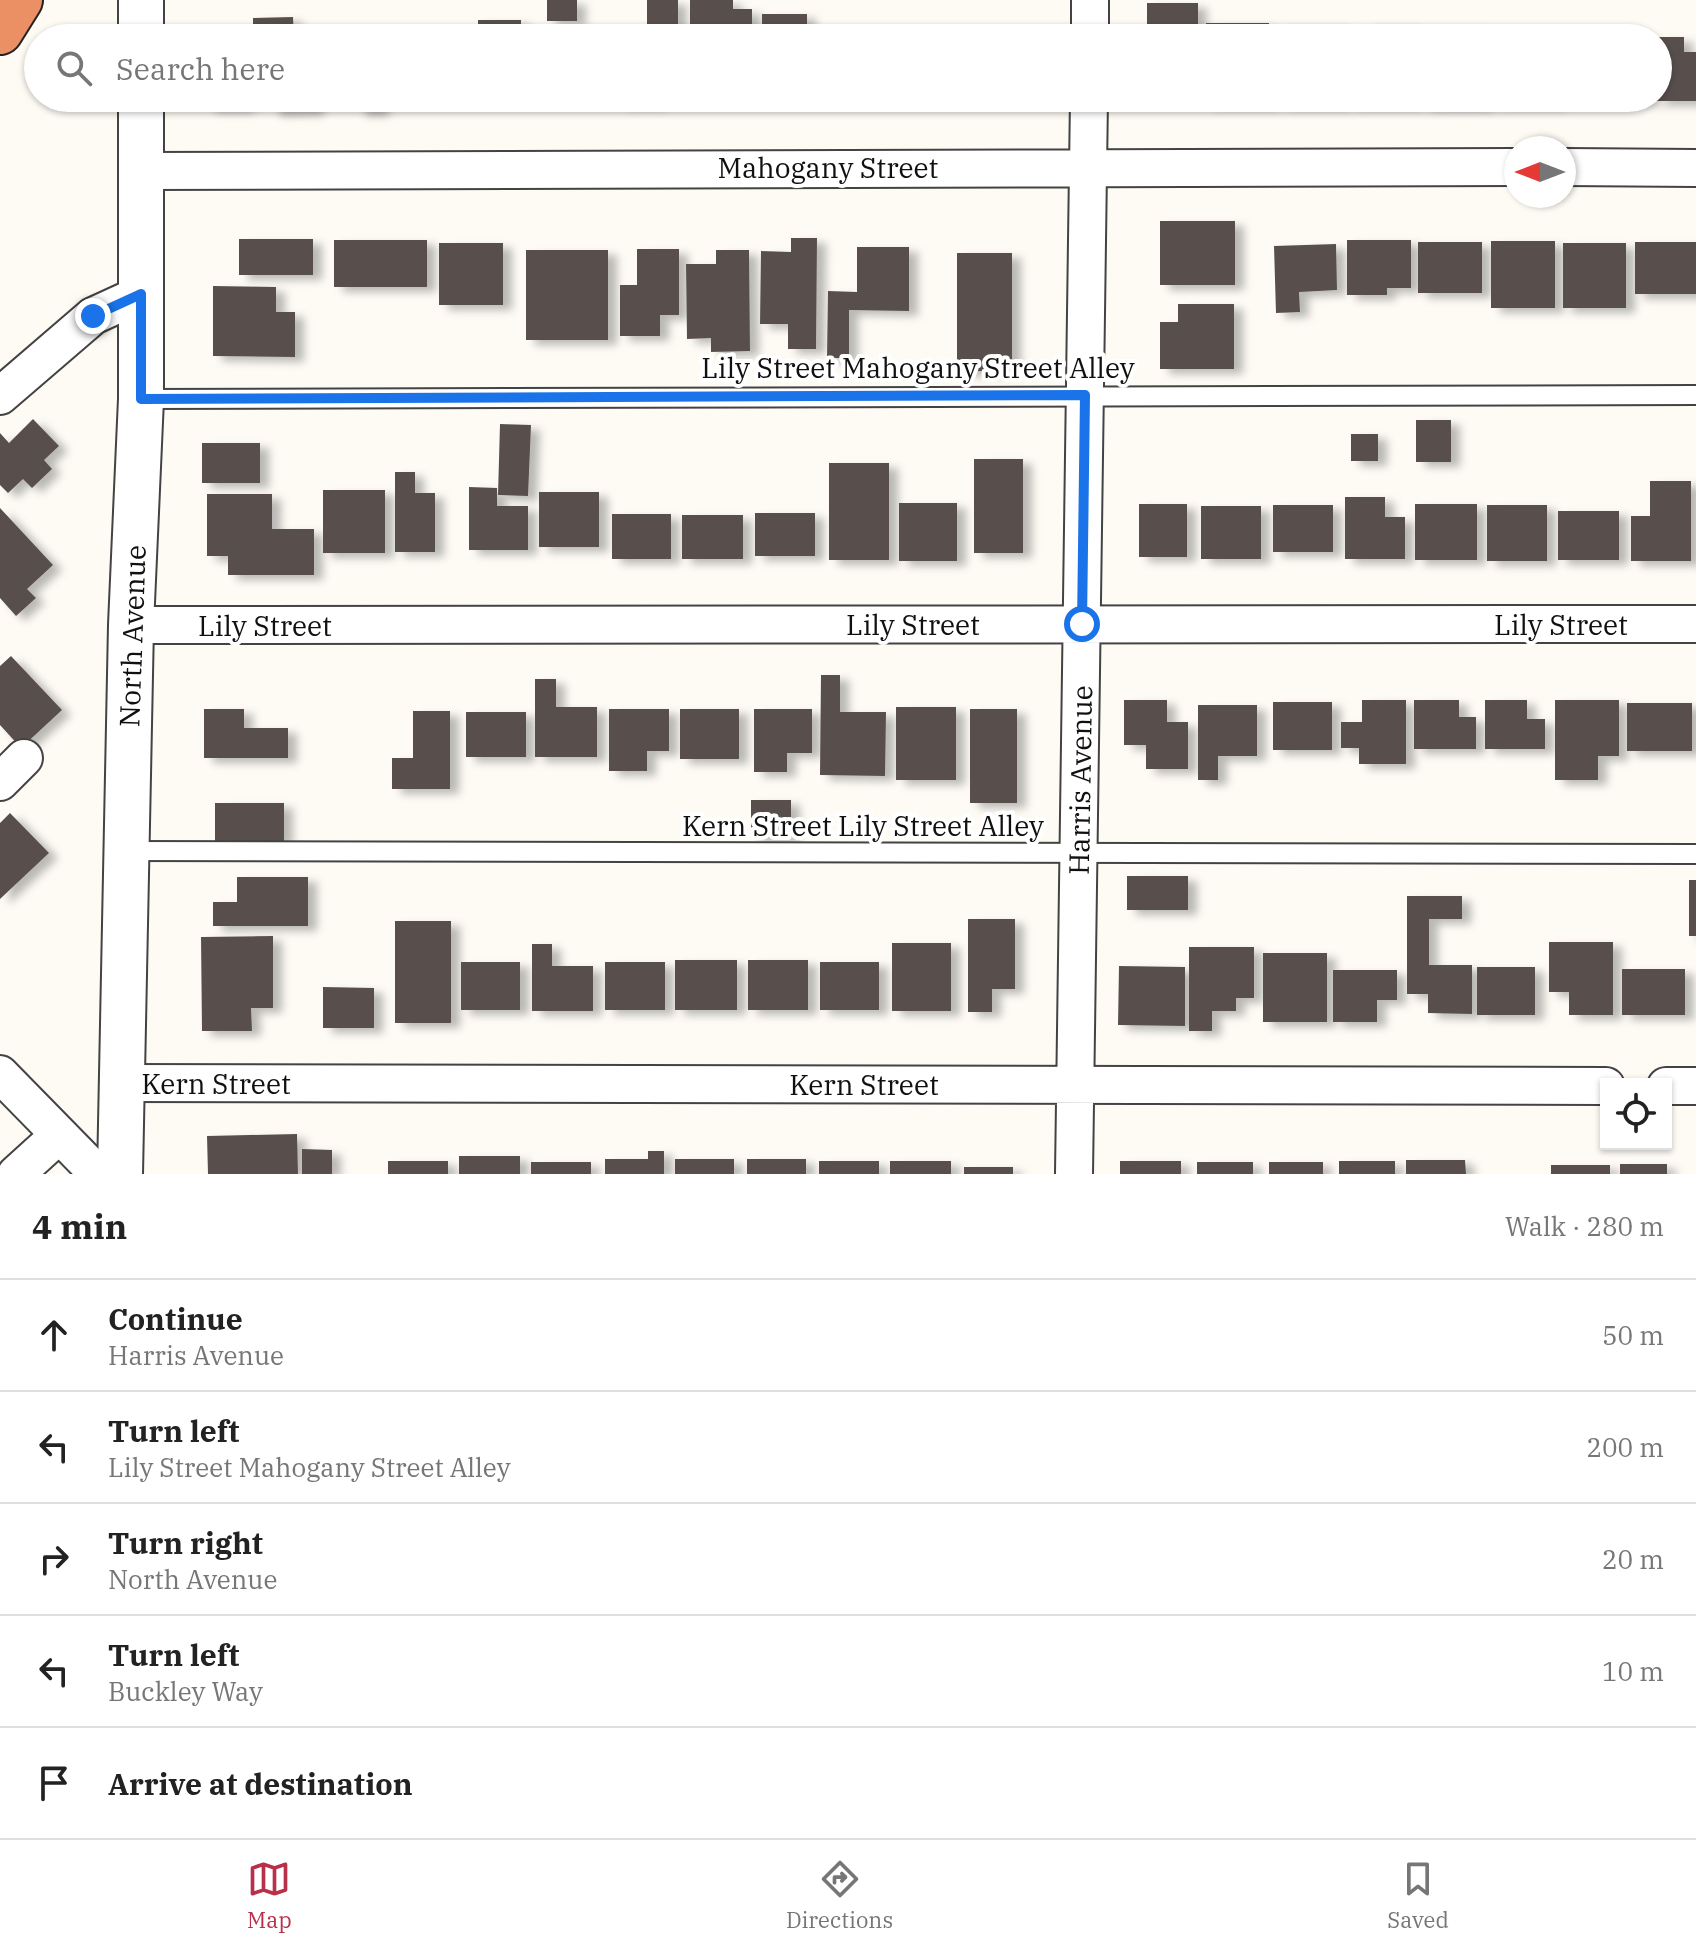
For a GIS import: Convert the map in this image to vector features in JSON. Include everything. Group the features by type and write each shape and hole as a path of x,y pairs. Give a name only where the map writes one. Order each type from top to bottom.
{"highway":[{"path":"0,32 20,0"}],"street":[{"path":"141,0 141,24"},
{"path":"1090,0 1090,24"},
{"name":"North Avenue","path":"120,1174 131,625 141,399 141,112"},
{"name":"Harris Avenue","path":"1074,1174 1089,112"},
{"name":"Mahogany Street","path":"141,171 1504,167"},
{"path":"1576,167 1696,168"},
{"path":"0,396 93,316 141,294"},
{"name":"Lily Street","path":"131,625 1696,624"},
{"path":"0,1074 98,1174"},
{"name":"Kern Street","path":"121,1083 1600,1086"},
{"path":"1672,1086 1696,1086"},
{"path":"16,1174 59,1135"}],"lane":[{"name":"Lily Street Mahogany Street Alley","path":"141,399 1696,395"},
{"name":"Kern Street Lily Street Alley","path":"126,851 1696,854"}],"building":[{"path":"547,0 577,0 577,21 547,21"},
{"path":"647,0 678,0 678,24 647,24"},
{"path":"690,0 733,0 733,9 752,9 752,24 690,24"},
{"path":"1147,3 1198,3 1198,24 1147,24"},
{"path":"762,14 807,14 807,24 762,24"},
{"path":"293,17 293,24 253,24 253,18"},
{"path":"478,20 521,20 521,24 478,24"},
{"path":"1206,23 1269,23 1269,24"},
{"path":"1672,37 1684,37 1684,52 1696,52 1696,101 1672,101"},
{"path":"1160,221 1235,221 1235,285 1160,285"},
{"path":"791,238 817,238 816,349 788,349 788,324 760,324 761,251 791,252"},
{"path":"239,239 313,239 313,275 239,275"},
{"path":"334,240 427,240 427,287 334,287"},
{"path":"1347,240 1411,240 1411,288 1387,288 1387,295 1347,295"},
{"path":"1491,241 1555,241 1555,308 1491,308"},
{"path":"1418,242 1482,242 1482,293 1418,293"},
{"path":"1635,242 1696,242 1696,294 1635,294"},
{"path":"439,243 503,243 503,305 439,305"},
{"path":"1563,243 1626,243 1626,308 1563,308"},
{"path":"1336,244 1337,290 1299,292 1300,312 1276,313 1274,246"},
{"path":"857,247 909,247 909,311 849,310 849,358 827,358 828,291 857,292"},
{"path":"637,249 679,249 679,315 660,315 660,336 620,336 620,285 637,285"},
{"path":"526,250 608,250 608,340 526,340"},
{"path":"716,250 749,250 750,351 711,352 711,338 687,339 686,264 716,264"},
{"path":"957,253 1012,253 1012,371 957,371"},
{"path":"213,286 276,287 276,312 295,312 295,357 213,356"},
{"path":"1178,304 1234,304 1234,369 1160,369 1160,322 1178,322"},
{"path":"33,419 59,446 44,460 52,469 32,488 23,479 8,493 0,485 0,433 9,443"},
{"path":"1416,420 1451,420 1451,462 1416,462"},
{"path":"500,424 531,425 528,496 498,495"},
{"path":"1351,434 1378,434 1378,461 1351,461"},
{"path":"202,443 260,443 260,483 202,483"},
{"path":"974,459 1023,459 1023,553 974,553"},
{"path":"829,463 889,463 889,560 829,560"},
{"path":"395,472 415,472 415,493 435,493 435,552 395,552"},
{"path":"1650,481 1691,481 1691,561 1631,561 1631,516 1650,516"},
{"path":"469,487 497,488 497,506 528,506 528,550 469,550"},
{"path":"323,490 385,490 385,553 323,553"},
{"path":"539,492 599,492 599,547 539,547"},
{"path":"207,494 272,494 272,529 314,529 314,575 228,575 228,556 207,556"},
{"path":"1345,497 1385,497 1385,517 1405,517 1405,559 1345,559"},
{"path":"899,503 957,503 957,561 899,561"},
{"path":"1139,504 1187,504 1187,557 1139,557"},
{"path":"1415,504 1477,504 1477,560 1415,560"},
{"path":"1273,505 1333,505 1333,552 1273,552"},
{"path":"1487,505 1547,505 1547,561 1487,561"},
{"path":"1201,506 1261,506 1261,559 1201,559"},
{"path":"0,508 53,565 27,589 36,598 16,616 0,598"},
{"path":"1558,511 1619,511 1619,560 1558,560"},
{"path":"755,513 815,513 815,556 755,556"},
{"path":"612,514 671,514 671,559 612,559"},
{"path":"682,515 743,515 743,559 682,559"},
{"path":"11,656 62,710 21,748 0,725 0,666"},
{"path":"821,675 840,675 840,712 886,712 885,776 820,775"},
{"path":"535,679 556,679 556,707 597,707 597,757 535,757"},
{"path":"1124,700 1167,700 1167,722 1188,722 1188,769 1146,769 1146,745 1124,745"},
{"path":"1362,700 1406,700 1406,764 1359,764 1359,748 1341,748 1341,722 1362,722"},
{"path":"1414,700 1459,700 1459,717 1476,717 1476,749 1414,749"},
{"path":"1485,700 1527,700 1527,719 1545,719 1545,749 1485,749"},
{"path":"1555,700 1619,700 1619,756 1598,756 1598,780 1555,780"},
{"path":"1273,702 1332,702 1332,750 1273,750"},
{"path":"1627,703 1692,703 1692,751 1627,751"},
{"path":"1198,705 1257,705 1257,756 1218,756 1218,780 1198,780"},
{"path":"896,707 956,707 956,780 896,780"},
{"path":"204,709 244,709 244,728 288,728 288,758 204,758"},
{"path":"609,709 669,709 669,751 647,751 647,771 609,771"},
{"path":"680,709 739,709 739,759 680,759"},
{"path":"754,709 812,709 812,753 787,753 787,772 754,772"},
{"path":"970,709 1017,709 1017,803 970,803"},
{"path":"413,711 450,711 450,789 392,789 392,758 413,758"},
{"path":"466,712 526,712 526,757 466,757"},
{"path":"751,800 791,800 791,837 751,837"},
{"path":"215,803 284,803 284,841 215,841"},
{"path":"10,813 49,853 0,899 0,823"},
{"path":"1127,876 1188,876 1188,910 1127,910"},
{"path":"237,877 308,877 308,926 213,926 213,902 237,902"},
{"path":"1689,880 1696,880 1696,936 1689,936"},
{"path":"1407,896 1462,896 1462,919 1429,919 1429,965 1472,965 1472,1014 1428,1013 1428,994 1407,994"},
{"path":"968,919 1015,919 1015,989 992,989 992,1012 968,1012"},
{"path":"395,921 451,921 451,1023 395,1023"},
{"path":"273,936 273,1008 251,1008 252,1031 202,1031 201,937"},
{"path":"1549,942 1613,942 1613,1015 1569,1015 1569,992 1549,992"},
{"path":"892,943 951,943 951,1011 892,1011"},
{"path":"532,944 552,944 552,966 593,966 593,1011 532,1011"},
{"path":"1189,947 1254,947 1254,998 1236,998 1236,1011 1212,1011 1212,1031 1189,1031"},
{"path":"1263,953 1327,953 1327,1022 1263,1022"},
{"path":"675,960 737,960 737,1010 675,1010"},
{"path":"748,960 808,960 808,1010 748,1010"},
{"path":"461,962 520,962 520,1010 461,1010"},
{"path":"605,962 665,962 665,1010 605,1010"},
{"path":"820,962 879,962 879,1010 820,1010"},
{"path":"1119,966 1185,967 1185,1026 1118,1025"},
{"path":"1477,967 1535,967 1535,1015 1477,1015"},
{"path":"1622,969 1685,969 1685,1015 1622,1015"},
{"path":"1333,970 1397,970 1397,1000 1377,1000 1377,1022 1333,1022"},
{"path":"323,987 374,988 374,1028 323,1028"},
{"path":"297,1134 298,1174 208,1174 207,1136"},
{"path":"302,1149 332,1150 332,1174 302,1174"},
{"path":"648,1151 664,1151 664,1174 605,1174 605,1159 648,1159"},
{"path":"459,1156 520,1156 520,1174 459,1174"},
{"path":"675,1159 734,1159 734,1174 675,1174"},
{"path":"747,1159 806,1159 806,1174 747,1174"},
{"path":"1406,1160 1465,1160 1466,1174 1406,1174"},
{"path":"388,1161 448,1161 448,1174 388,1174"},
{"path":"819,1161 879,1161 879,1174 819,1174"},
{"path":"890,1161 951,1161 951,1174 890,1174"},
{"path":"1120,1161 1181,1161 1181,1174 1120,1174"},
{"path":"1339,1161 1395,1161 1395,1174 1339,1174"},
{"path":"531,1162 591,1162 591,1174 531,1174"},
{"path":"1197,1162 1253,1162 1253,1174 1197,1174"},
{"path":"1269,1162 1323,1162 1323,1174 1269,1174"},
{"path":"1620,1164 1667,1164 1667,1174 1620,1174"},
{"path":"1551,1165 1610,1165 1610,1174 1551,1174"},
{"path":"964,1167 1013,1167 1013,1174 964,1174"}],"route":[{"path":"93,316 141,294 141,399 1085,395 1082,624"}]}
